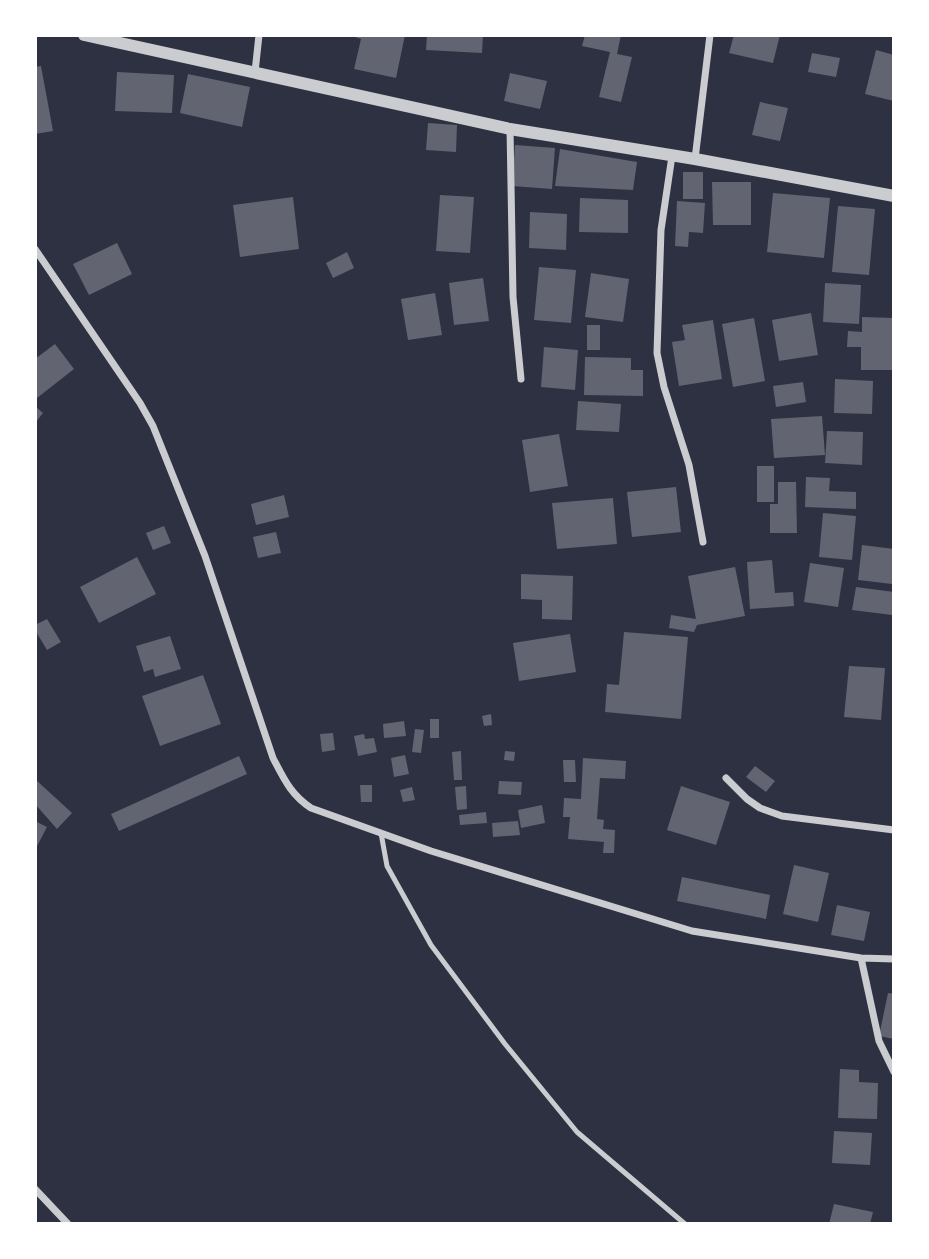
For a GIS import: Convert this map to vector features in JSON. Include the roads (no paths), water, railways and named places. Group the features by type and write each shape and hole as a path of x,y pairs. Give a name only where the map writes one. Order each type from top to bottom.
{"street":[{"path":"85,35 510,129 894,195"},
{"path":"255,72 259,35"},
{"path":"695,159 710,35"},
{"path":"510,129 513,297 522,379"},
{"path":"672,156 661,230 657,354 664,387 689,465 703,542"},
{"path":"35,249 153,426 205,556 273,758 298,800 312,808 444,855 692,931 861,958 894,959"},
{"path":"726,778 760,808 782,816 894,830"},
{"path":"861,958 879,1041 894,1072"},
{"path":"35,1189 68,1224"}],"lane":[{"path":"381,832 387,866 431,946 505,1044 577,1132 685,1224"}]}
